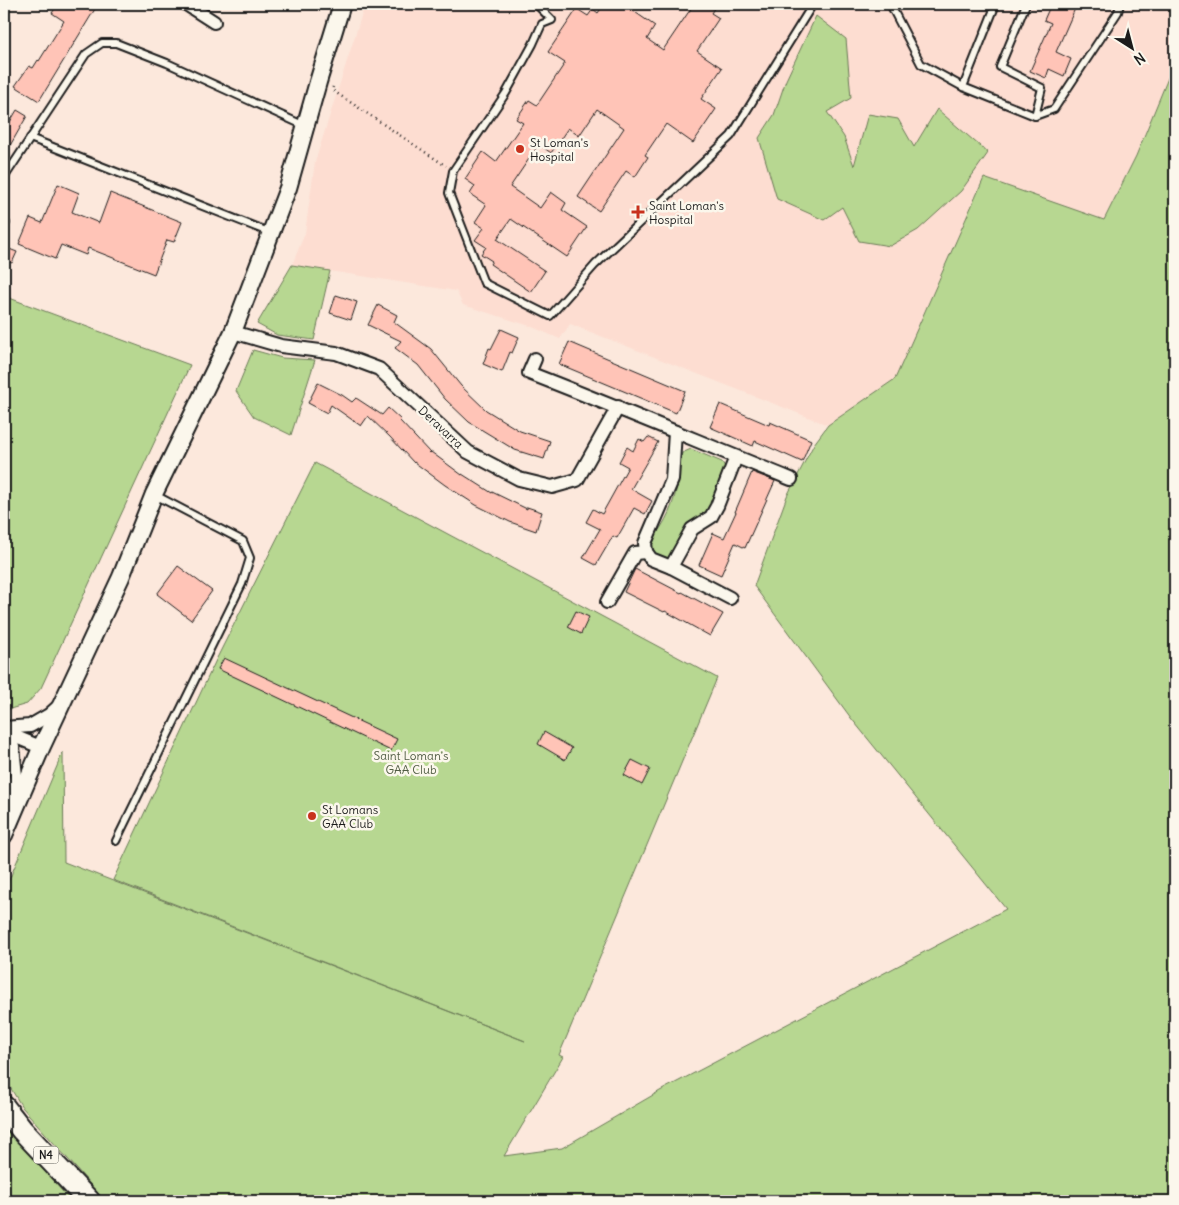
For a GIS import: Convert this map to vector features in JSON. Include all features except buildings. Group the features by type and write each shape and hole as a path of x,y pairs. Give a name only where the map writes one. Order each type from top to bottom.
{"highway":[{"name":"N4","path":"4,1107 22,1130 89,1201"}],"street":[{"path":"186,4 214,22"},
{"path":"4,835 55,718 121,577 154,494 232,332 288,188 342,4"},
{"name":"Deravarra","path":"232,332 281,346 336,353 378,369 468,452 519,478 552,487 577,480 618,407"},
{"path":"534,359 529,373 618,407 791,479"},
{"path":"675,432 672,480 645,543 646,552 651,559 671,567 730,598"},
{"path":"671,567 692,529 711,517 736,457"},
{"path":"606,602 635,553 646,552"},
{"path":"4,730 30,726 49,715 63,703"},
{"path":"4,730 38,746 55,718"},
{"path":"4,737 13,747 16,776 4,822"}],"lane":[{"path":"536,4 552,20 542,24 534,44 506,93 453,171 449,193 484,283 550,316 595,265 732,136 813,4"},
{"path":"890,4 921,64 963,87 1034,116 1054,109 1118,12 1120,4"},
{"path":"963,87 996,4"},
{"path":"1026,4 1000,67 1042,88 1034,116"},
{"path":"4,178 86,54 102,44 116,43 167,63 306,126"},
{"path":"30,138 271,233"},
{"path":"116,841 242,584 250,558 243,541 154,494"}],"path":[{"path":"335,80 332,90 453,171"}],"shaded area":[{"name":"Saint Loman's Hospital","path":"365,4 1175,4 1175,61 1136,156 1104,220 984,178 895,379 828,425 570,324 560,339 530,326 463,305 456,291 292,265 305,233 315,162"}],"green space":[{"path":"816,16 846,39 851,98 827,112 844,137 854,166 868,114 898,119 914,147 937,109 988,153 961,191 918,230 890,246 859,241 842,207 824,220 777,199 759,138 774,115 786,80"},
{"name":"Saint Loman's GAA Club","path":"1175,61 1175,1201 105,1201 22,1107 4,1077 4,892 63,752 64,862 525,1041 113,880 216,660 315,463 717,678 559,1055 563,1057 504,1156 562,1148 660,1091 1006,909 851,718 754,586 787,496 814,444 828,425 895,379 984,178 1104,220 1136,156"},
{"path":"292,265 330,271 314,340 277,335 257,324"},
{"path":"4,296 190,365 41,688 27,704 10,709 4,706"},
{"path":"253,350 282,358 315,360 291,435 254,417 236,391"},
{"path":"691,449 722,462 725,467 707,513 688,524 674,555 667,559 657,555 651,548 651,540 661,527 672,504 677,488 682,453"},
{"path":"4,1120 38,1164 71,1201 4,1201"}],"place":[{"name":"St Loman's Hospital","path":"520,149"},
{"name":"Saint Loman's Hospital","path":"638,212"},
{"name":"St Lomans GAA Club","path":"312,816"}]}
